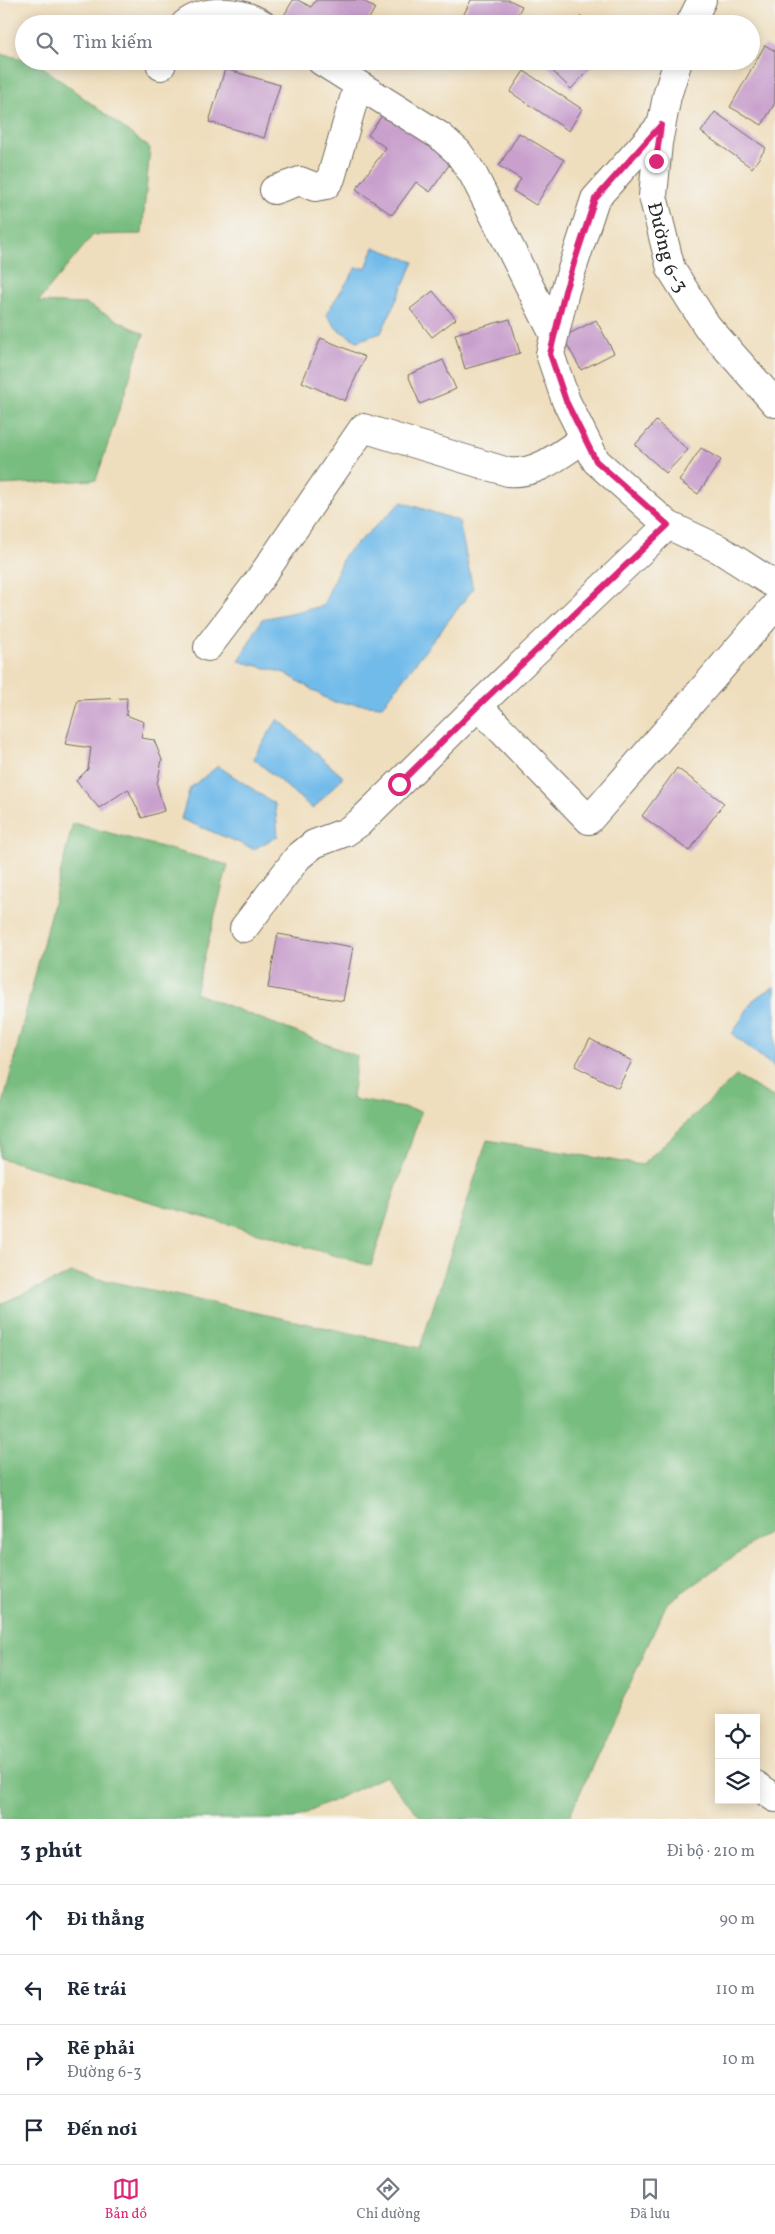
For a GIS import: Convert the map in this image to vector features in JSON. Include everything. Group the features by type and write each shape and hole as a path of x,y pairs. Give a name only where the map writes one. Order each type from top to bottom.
{"street":[{"path":"694,15 702,0"},
{"path":"205,15 221,13 242,15"},
{"path":"335,70 440,136 458,152 473,174 554,335"},
{"name":"Đường 6-3","path":"675,70 666,96 652,196 672,269 707,326 775,403"},
{"path":"274,190 300,181 315,187 326,185 331,178 358,85"},
{"path":"661,125 595,199 565,291 550,354 566,401 596,461 668,525 719,549 775,585"},
{"path":"208,647 259,580 362,428 508,472 523,474 539,467 584,438"},
{"path":"244,928 298,857 314,844 346,832 359,823 478,706 668,525"},
{"path":"478,706 589,820 775,606"},
{"path":"760,1788 775,1798"}],"green space":[{"path":"0,54 15,57 15,70 47,70 150,148 142,234 93,235 38,302 86,304 144,334 96,480 0,485"},
{"path":"73,823 228,865 195,993 357,1056 352,1099 421,1111 371,1266 0,1158 0,1116"},
{"path":"736,1076 775,1098 775,1527 667,1603 568,1819 422,1819 385,1776 294,1819 0,1819 0,1304 72,1273 420,1348 487,1140 642,1165"}],"water":[{"path":"374,247 414,262 381,333 357,341 337,329 326,314 356,268 366,268"},
{"path":"402,502 459,521 473,589 382,706 332,702 285,673 239,661 262,619 323,606 344,555"},
{"path":"278,719 343,777 313,809 253,758"},
{"path":"218,766 275,804 278,836 254,849 181,819 190,788"},
{"path":"775,986 775,1068 732,1034 753,1000"}],"building":[{"path":"293,0 298,0 311,7 316,0 362,0 375,8 371,15 284,15"},
{"path":"471,0 509,0 522,6 518,15 464,15"},
{"path":"765,45 775,51 775,103 762,125 730,107 751,70 760,70 760,54"},
{"path":"225,70 280,85 264,138 209,122"},
{"path":"551,70 589,70 571,89"},
{"path":"524,71 582,109 569,131 510,92"},
{"path":"715,112 766,148 752,168 701,132"},
{"path":"384,113 452,161 430,192 416,182 392,215 356,189 386,148 368,135"},
{"path":"519,133 564,160 536,205 513,191 521,179 499,166"},
{"path":"433,291 456,319 432,337 410,309"},
{"path":"510,319 520,353 465,369 455,334"},
{"path":"596,320 614,353 581,370 563,337"},
{"path":"321,338 365,357 345,401 302,382"},
{"path":"443,360 456,389 420,404 408,375"},
{"path":"656,421 688,450 666,473 635,445"},
{"path":"701,448 721,460 698,494 679,481"},
{"path":"127,698 126,715 144,722 141,738 154,740 162,760 157,784 164,811 142,818 128,789 99,808 76,781 88,769 91,748 65,744 78,700"},
{"path":"677,768 724,803 689,851 642,816"},
{"path":"278,934 353,947 343,1001 268,988"},
{"path":"590,1039 632,1061 618,1088 575,1066"}],"route":[{"path":"399,784 668,525 596,461 566,401 550,354 565,291 595,199 661,125 656,161"}]}
